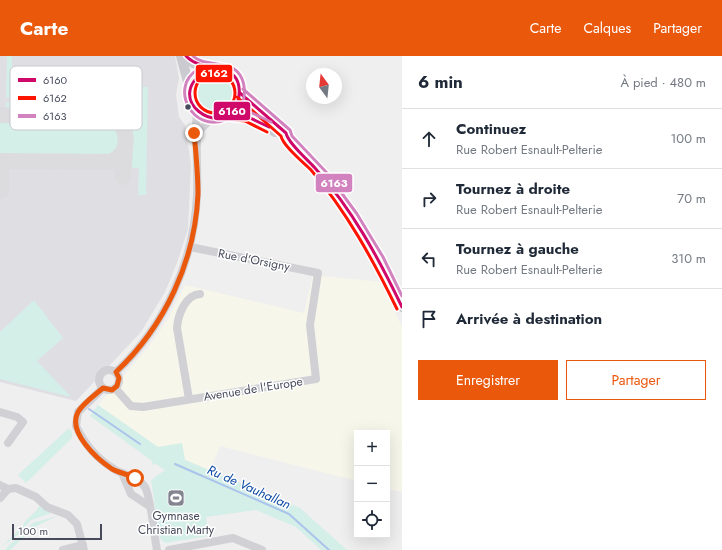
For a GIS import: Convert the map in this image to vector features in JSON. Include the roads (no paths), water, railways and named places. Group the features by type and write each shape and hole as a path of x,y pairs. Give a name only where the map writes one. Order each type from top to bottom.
{"main road":[{"path":"181,56 190,89 191,102 197,111 212,118 229,114 246,116 267,125 284,138 287,138 322,173 350,211 381,264 402,307"},
{"path":"186,56 196,66 218,68 231,74 236,80 240,93 238,101 229,114"},
{"path":"190,89 196,75 210,68"},
{"path":"240,93 286,133 287,138"}],"street":[{"path":"197,111 194,133 197,152"},
{"path":"116,372 146,340 162,315 176,286 190,247 198,195 197,137 201,129 212,118"},
{"name":"Rue d'Orsigny","path":"190,247 318,273"},
{"name":"Avenue de l'Europe","path":"115,388 131,406 143,406 316,379 310,325 318,273"},
{"path":"189,399 177,328 178,318 189,298 194,294 200,294"},
{"path":"106,370 116,372 119,381 115,388 108,390 103,388 99,383 100,374 106,370"},
{"path":"103,388 78,412 76,426 94,453 114,469 135,478 143,484 147,493 157,550"},
{"path":"0,412 17,417 23,422 8,443"},
{"path":"122,473 131,494 149,506"},
{"path":"0,485 8,489 16,488 36,497 47,507 68,515 77,524 84,547 63,550"},
{"path":"0,497 8,489"},
{"path":"169,550 233,538 260,550"}],"waterway":[{"name":"Ru de Vauhallan","path":"89,409 140,444"},
{"name":"Ru de Vauhallan","path":"175,464 289,514 329,550"}],"place":[{"name":"Gymnase Christian Marty","path":"176,498"}]}
